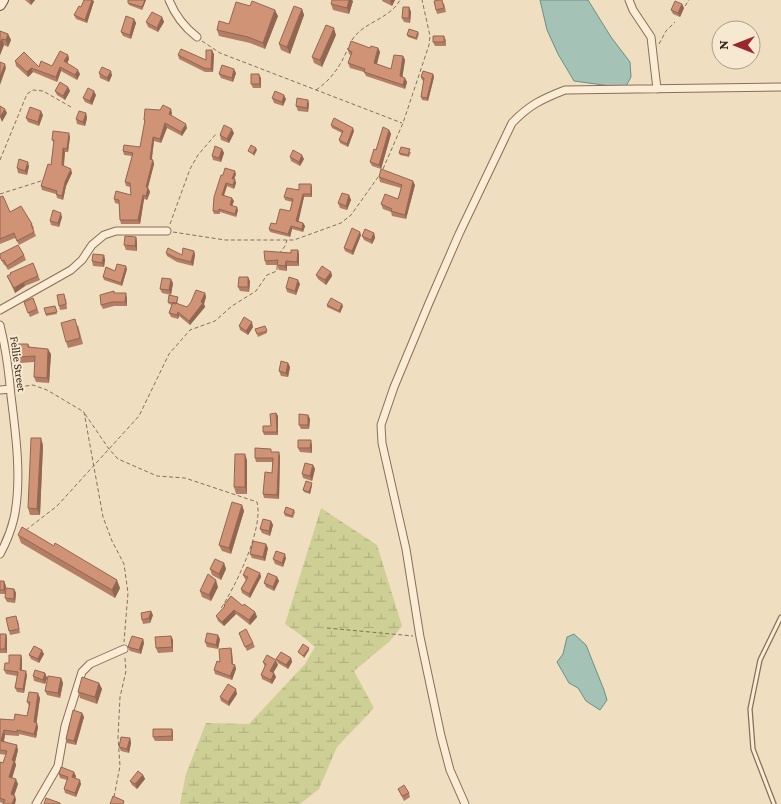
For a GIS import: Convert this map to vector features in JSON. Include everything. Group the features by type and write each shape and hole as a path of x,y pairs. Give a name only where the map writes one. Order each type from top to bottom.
{"main road":[{"path":"0,4 3,0"}],"street":[{"path":"169,0 176,15 197,38"},
{"path":"629,0 633,10 651,37 657,89"},
{"path":"463,803 450,770 420,637 406,548 382,443 381,425 394,387 459,234 512,123 525,109 543,98 565,90 781,87"},
{"path":"0,310 72,270 82,260 92,245 104,235 116,231 168,231"},
{"name":"Fellie Street","path":"0,325 6,347 16,434 17,475 14,518 0,554"},
{"path":"0,390 10,388"},
{"path":"36,804 58,766 64,726 82,672 90,664 124,649"}],"lane":[{"path":"774,804 753,750 750,709 760,660 781,617"}],"path":[{"path":"315,90 326,83 342,64 353,38 360,30 397,6 400,0"},
{"path":"216,134 198,155 190,169 168,231 224,240 294,240 341,223 351,215 386,165 402,123 429,45 430,36 422,0"},
{"path":"685,6 689,0"},
{"path":"653,50 658,46 666,31 676,22"},
{"path":"197,38 220,53 402,123"},
{"path":"0,160 27,94 32,90 43,91 72,107"},
{"path":"0,194 41,182"},
{"path":"21,534 57,506 139,416 169,354 190,330 215,322 232,306 256,292 264,278 277,271 277,258 287,239"},
{"path":"10,388 33,385 47,390 84,412 118,459 157,476 186,478 257,502 259,508 255,535 233,590 220,610"},
{"path":"84,412 103,517 112,541 124,564 128,593 124,649 126,671 120,697 118,737 120,766 115,796 110,804"},
{"path":"327,628 420,637"}],"green space":[{"path":"321,508 377,545 402,626 390,641 354,671 374,708 337,747 319,789 300,804 180,804 186,774 206,723 249,724 305,664 315,647 285,624"}],"shaded area":[{"path":"540,0 588,0 611,37 630,62 631,77 625,88 574,81 558,54 547,30"},
{"path":"574,634 586,645 604,690 607,700 600,710 586,701 578,688 569,683 557,662 563,654 567,637"}],"building":[{"path":"84,0 92,0 85,20 74,15"},
{"path":"128,0 145,0 142,7 128,3"},
{"path":"332,0 349,0 347,8 331,4"},
{"path":"442,0 444,8 436,10 434,1"},
{"path":"252,1 275,10 263,43 248,37 217,30 219,21 229,24 236,2 250,6"},
{"path":"675,1 682,4 678,13 671,10"},
{"path":"294,6 302,9 287,47 279,44"},
{"path":"403,7 409,7 409,18 402,18"},
{"path":"152,12 162,17 157,28 146,22"},
{"path":"126,16 134,19 130,35 121,32"},
{"path":"326,25 334,28 320,60 312,57"},
{"path":"409,29 418,32 416,38 407,35"},
{"path":"0,31 8,34 6,40 2,39 0,43"},
{"path":"433,36 444,36 444,42 433,42"},
{"path":"351,41 370,48 371,46 378,48 374,63 391,69 394,55 403,56 400,76 405,78 403,85 364,72 365,69 348,63 352,52 348,50"},
{"path":"181,49 206,60 206,50 212,50 211,69 204,68 178,55"},
{"path":"60,51 68,55 64,61 78,70 75,75 60,67 56,77 31,68 27,72 15,61 24,52 39,67 41,61 52,66"},
{"path":"0,62 5,64 0,77"},
{"path":"222,65 234,69 232,78 219,74"},
{"path":"102,67 111,71 107,78 99,73"},
{"path":"423,71 433,74 427,98 421,97 424,78 421,77"},
{"path":"251,74 259,74 260,84 251,84"},
{"path":"60,82 68,87 63,96 55,91"},
{"path":"88,88 94,91 90,101 83,98"},
{"path":"275,91 284,95 282,102 272,98"},
{"path":"297,98 308,100 307,108 296,106"},
{"path":"163,105 171,109 169,114 186,124 181,132 165,123 160,139 153,137 150,159 153,160 146,187 148,188 146,196 143,195 138,220 120,220 119,200 114,199 116,191 131,195 130,183 125,182 133,153 123,151 124,145 140,147 145,109 160,110"},
{"path":"0,106 5,109 0,117"},
{"path":"30,107 41,111 38,122 26,118"},
{"path":"79,111 86,113 83,122 76,119"},
{"path":"334,118 353,128 347,144 339,140 343,131 331,125"},
{"path":"224,125 232,129 227,139 220,135"},
{"path":"383,127 389,130 379,165 370,162"},
{"path":"53,131 69,133 67,149 63,148 62,165 71,169 65,182 62,196 56,194 57,191 41,186 48,164 51,165 54,140 52,140"},
{"path":"251,145 256,148 253,154 248,151"},
{"path":"215,146 222,149 219,158 212,156"},
{"path":"401,147 410,149 408,155 399,153"},
{"path":"293,150 302,155 299,162 290,157"},
{"path":"19,159 28,162 25,171 17,168"},
{"path":"225,168 235,171 232,179 235,179 233,185 226,183 222,195 232,198 230,205 237,207 235,214 219,209 219,211 213,211 214,197"},
{"path":"381,169 413,181 405,215 391,211 392,209 381,204 385,194 398,199 402,185 379,177"},
{"path":"299,184 311,184 311,194 303,194 296,221 303,223 302,229 291,226 288,234 269,229 271,223 276,224 280,209 290,211 293,199 284,197 287,188 299,190"},
{"path":"342,193 349,195 346,206 338,203"},
{"path":"3,196 10,212 21,206 32,224 34,232 17,241 14,233 0,239 0,197"},
{"path":"53,210 61,213 58,223 50,221"},
{"path":"352,228 360,232 352,251 344,248"},
{"path":"365,229 374,233 371,240 362,236"},
{"path":"125,236 136,237 135,246 124,245"},
{"path":"18,245 24,255 7,266 4,260 2,261 0,254"},
{"path":"168,248 182,255 183,248 194,251 191,262 166,253"},
{"path":"291,250 298,250 297,262 286,261 285,266 277,265 278,260 265,261 264,251 291,253"},
{"path":"93,254 104,255 102,263 92,261"},
{"path":"33,263 38,276 14,288 7,276"},
{"path":"117,264 126,266 121,283 103,277 106,267 115,271"},
{"path":"322,266 331,272 325,280 316,275"},
{"path":"239,277 248,277 248,287 238,287"},
{"path":"289,277 298,280 295,291 286,288"},
{"path":"162,278 171,279 169,290 160,289"},
{"path":"196,290 205,293 201,302 203,303 189,321 178,312 177,315 169,313 173,302 187,307"},
{"path":"114,291 114,293 126,293 125,302 112,302 101,305 100,295"},
{"path":"64,294 66,304 59,306 57,295"},
{"path":"169,295 178,297 176,304 168,302"},
{"path":"33,298 37,309 28,313 24,302"},
{"path":"331,298 342,304 339,311 327,305"},
{"path":"55,306 57,312 46,314 44,308"},
{"path":"244,317 252,322 246,331 239,326"},
{"path":"75,319 80,338 66,342 61,323"},
{"path":"265,326 267,331 257,334 255,329"},
{"path":"18,344 28,344 28,347 48,349 47,378 34,377 35,356 18,357"},
{"path":"281,361 288,363 286,373 279,371"},
{"path":"276,413 277,432 263,432 263,426 271,426 270,414"},
{"path":"299,414 308,415 308,425 299,425"},
{"path":"31,438 41,438 37,509 28,508"},
{"path":"298,440 311,440 310,448 298,448"},
{"path":"255,448 271,449 271,452 279,452 277,495 263,494 265,472 272,473 273,458 255,458"},
{"path":"235,454 245,454 245,487 234,487"},
{"path":"305,463 313,465 310,476 302,474"},
{"path":"306,481 312,483 309,492 303,490"},
{"path":"232,502 242,505 229,548 219,545"},
{"path":"286,507 294,510 292,516 284,513"},
{"path":"263,519 271,521 269,531 260,529"},
{"path":"22,527 54,546 55,543 117,580 112,590 18,535"},
{"path":"253,541 266,544 263,557 250,554"},
{"path":"276,551 285,554 282,563 273,559"},
{"path":"215,559 224,563 219,574 210,569"},
{"path":"247,567 260,573 249,594 241,589 248,577 243,575"},
{"path":"268,573 277,577 273,587 264,583"},
{"path":"208,574 216,580 209,595 200,591"},
{"path":"0,581 4,581 4,590 0,590"},
{"path":"6,588 14,589 14,599 5,598"},
{"path":"231,596 243,606 244,604 255,612 249,620 234,610 222,622 216,616"},
{"path":"151,611 149,618 142,620 141,613"},
{"path":"16,616 19,629 9,631 6,618"},
{"path":"246,629 253,643 245,647 239,633"},
{"path":"207,633 218,635 216,645 205,642"},
{"path":"0,634 6,634 5,649 0,649"},
{"path":"132,636 143,639 139,650 128,647"},
{"path":"171,636 172,647 156,648 155,637"},
{"path":"303,644 309,648 303,656 298,652"},
{"path":"34,646 42,650 38,659 29,655"},
{"path":"231,648 232,664 235,665 230,676 214,670 217,661 220,662 219,649"},
{"path":"281,652 291,658 286,665 276,659"},
{"path":"9,655 21,655 20,670 26,671 23,689 15,688 18,672 4,670 5,663 9,663"},
{"path":"267,655 276,660 270,671 274,673 271,680 261,675 266,664 263,662"},
{"path":"35,670 45,673 43,680 33,676"},
{"path":"48,676 61,678 58,693 45,691"},
{"path":"82,677 99,683 95,697 78,692"},
{"path":"228,684 236,689 228,702 220,697"},
{"path":"29,692 38,693 34,722 37,723 34,734 17,730 17,732 4,730 1,741 17,745 9,777 16,779 11,794 15,796 12,804 3,804 5,800 0,798 0,762 3,763 7,751 0,750 0,719 14,720 15,714 27,716 30,702 27,702"},
{"path":"73,710 82,713 74,741 66,739"},
{"path":"153,729 172,729 172,736 153,737"},
{"path":"121,737 130,738 127,749 119,747"},
{"path":"61,767 74,772 72,777 80,780 75,793 64,789 68,777 59,774"},
{"path":"138,771 143,775 135,784 130,781"},
{"path":"404,785 409,793 402,796 398,789"},
{"path":"113,796 124,801 123,804 110,804"},
{"path":"46,798 60,803 60,804 44,804"}]}
